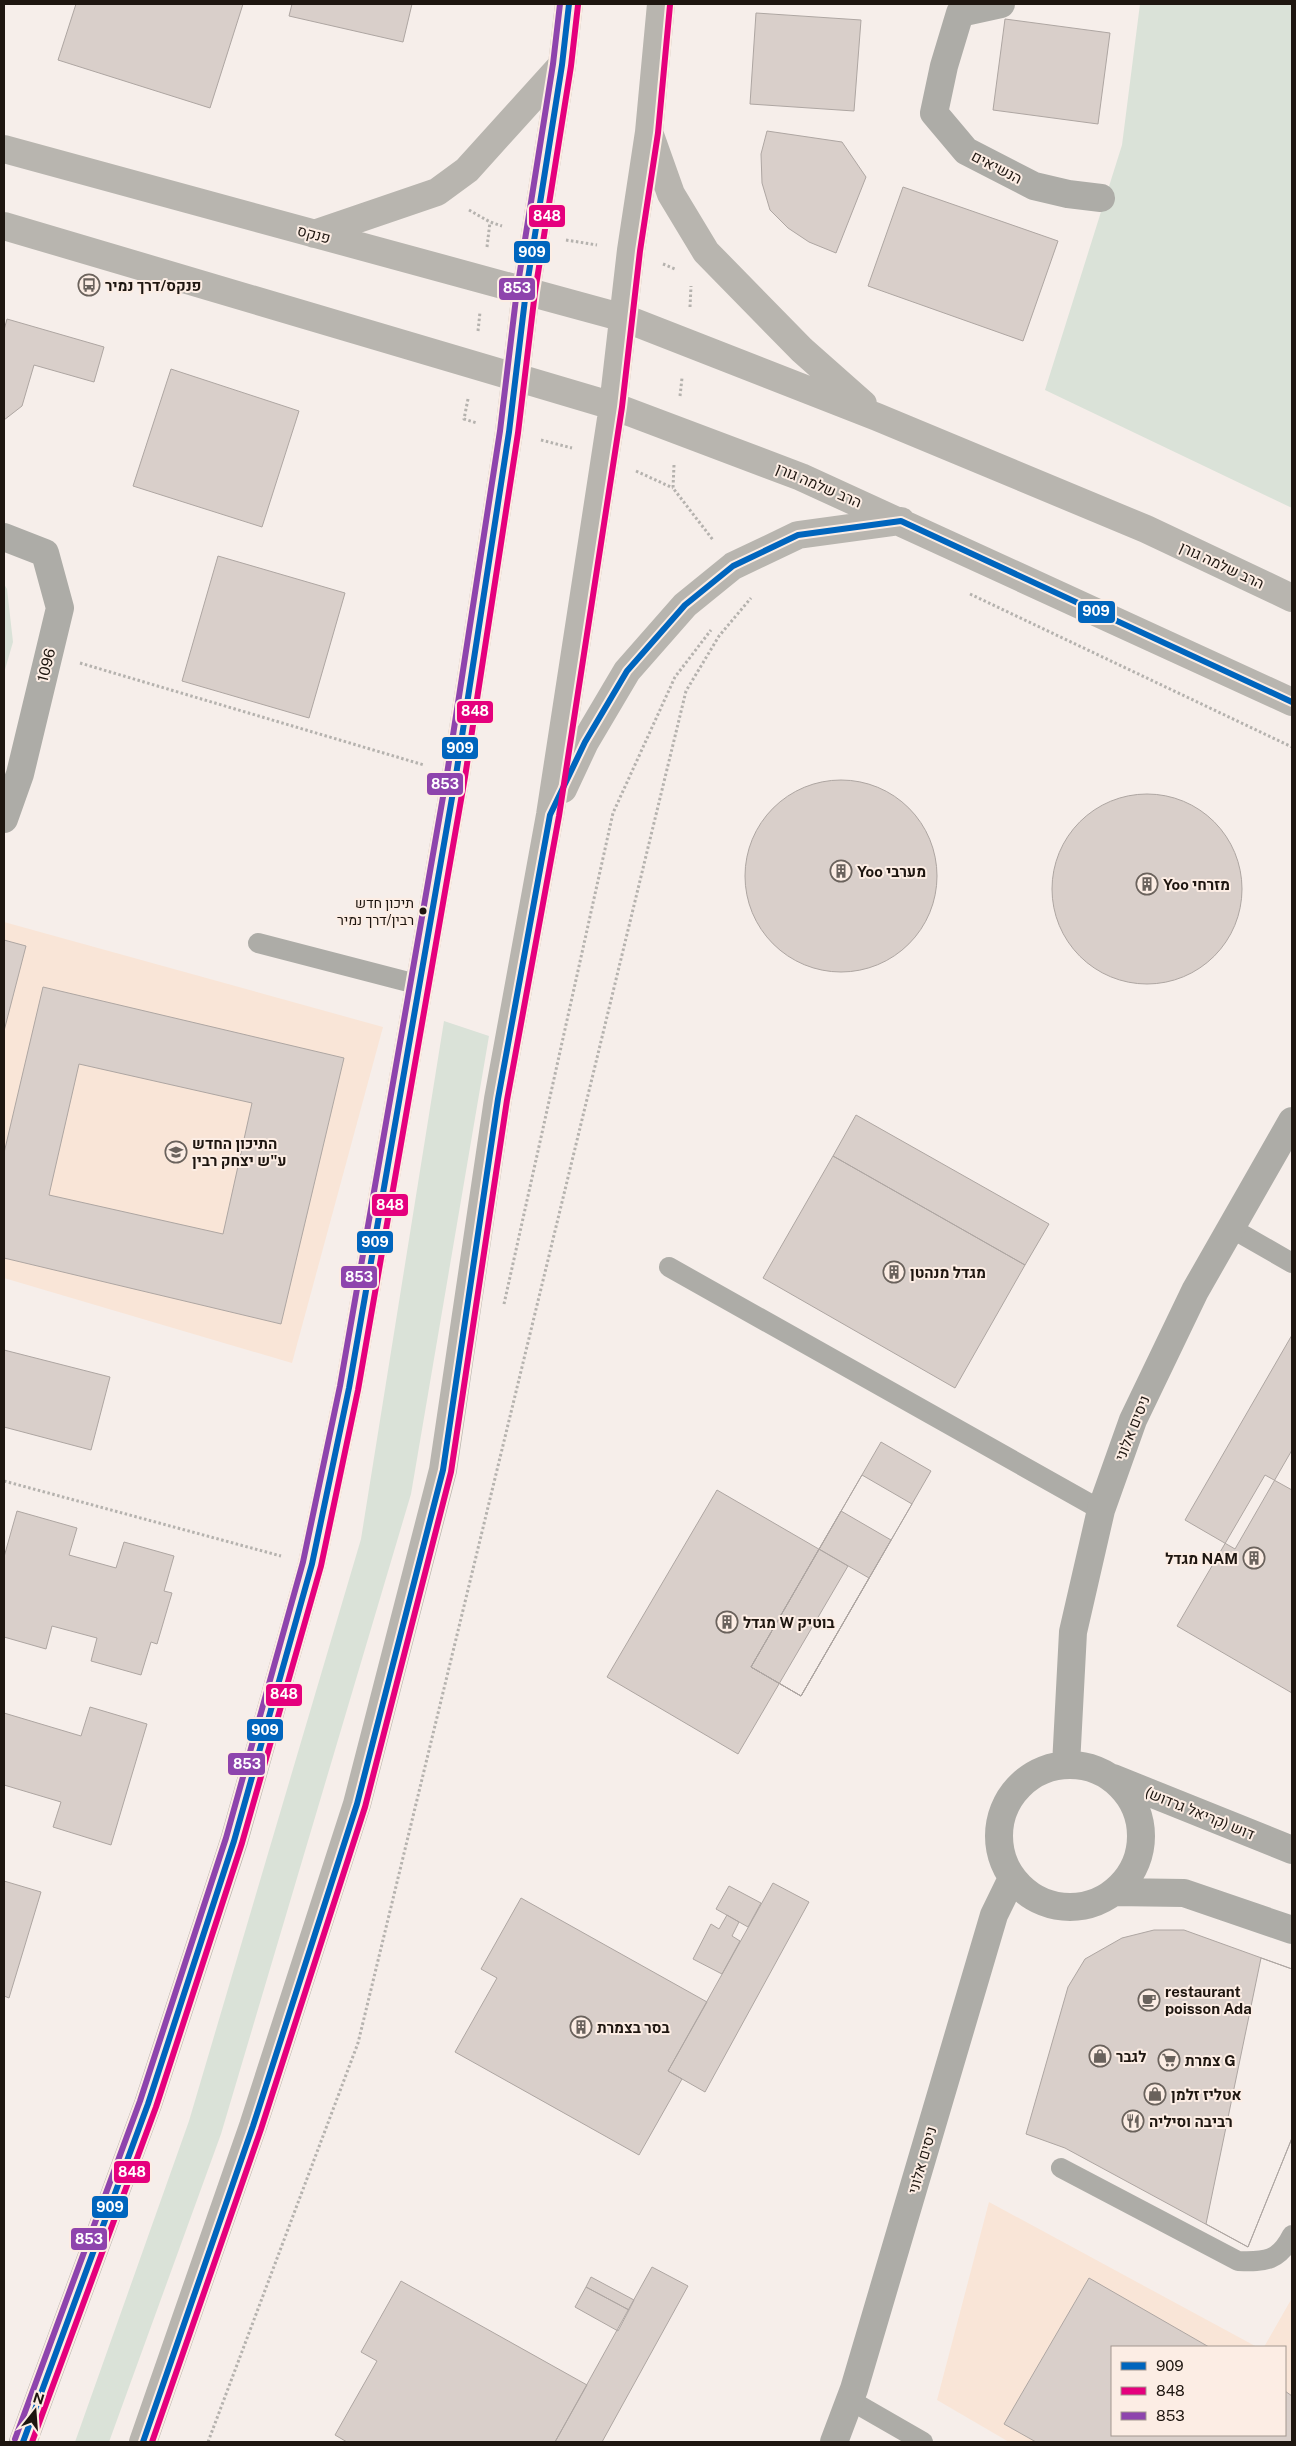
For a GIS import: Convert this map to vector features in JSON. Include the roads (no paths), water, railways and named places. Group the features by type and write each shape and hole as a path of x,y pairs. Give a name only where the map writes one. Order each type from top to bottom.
{"main road":[{"path":"24,2442 148,2104 234,1841 312,1564 349,1388 456,774 509,432 526,291 562,65 569,4"},
{"path":"143,2442 253,2126 357,1804 441,1480 498,1099 550,815 613,406 631,250 649,132 661,4"},
{"path":"314,234 437,192 467,170 562,65"},
{"path":"649,132 671,194 706,252 802,350 877,417"},
{"name":"פנקס","path":"4,149 483,278 624,318"},
{"path":"4,226 613,406"},
{"name":"הרב שלמה גורן","path":"624,318 877,417 1146,529 1292,598"},
{"name":"הרב שלמה גורן","path":"613,406 802,477 1292,702"},
{"path":"550,815 585,742 627,671 685,605 733,566 798,535 901,522"}],"street":[{"name":"הנשיאים","path":"1001,4 960,13 944,66 934,113 966,151 1034,186 1068,194 1102,198"},
{"name":"1096","path":"4,537 45,553 60,608 20,774 4,819"},
{"name":"ניסים אלוני","path":"1066,1765 1073,1632 1101,1510 1133,1420 1195,1291 1292,1121"},
{"path":"1066,1765 1088,1768 1107,1776 1124,1791 1136,1810 1142,1832 1139,1855 1129,1876 1114,1892 1094,1904 1072,1908 1049,1904 1028,1894 1012,1878 1002,1858 998,1837 1001,1816 1010,1796 1025,1780 1045,1769 1066,1765"},
{"name":"דוש (קריאל גרדוש)","path":"1107,1776 1292,1850"},
{"name":"ניסים אלוני","path":"834,2442 850,2400 994,1915 1012,1878"},
{"path":"1114,1892 1184,1893 1292,1930"}],"lane":[{"path":"258,943 420,985"},
{"path":"1231,1228 1292,1263"},
{"path":"669,1267 1101,1510"},
{"path":"1061,2168 1238,2261 1261,2262 1284,2251 1292,2235"},
{"path":"850,2400 923,2442"}],"place":[{"name":"פנקס/דרך נמיר","path":"89,285"},
{"name":"Yoo מערבי","path":"841,871"},
{"name":"Yoo מזרחי","path":"1147,884"},
{"name":"תיכון חדש רבין/דרך נמיר","path":"423,911"},
{"name":"התיכון החדש ע\"ש יצחק רבין","path":"176,1152"},
{"name":"מגדל מנהטן","path":"894,1272"},
{"name":"מגדל NAM","path":"1254,1558"},
{"name":"מגדל W בוטיק","path":"727,1622"},
{"name":"restaurant poisson Ada","path":"1149,2000"},
{"name":"בסר בצמרת","path":"581,2027"},
{"name":"לגבר","path":"1100,2056"},
{"name":"צמרת G","path":"1169,2060"},
{"name":"אטליז זלמן","path":"1155,2094"},
{"name":"רביבה וסיליה","path":"1133,2121"}]}
